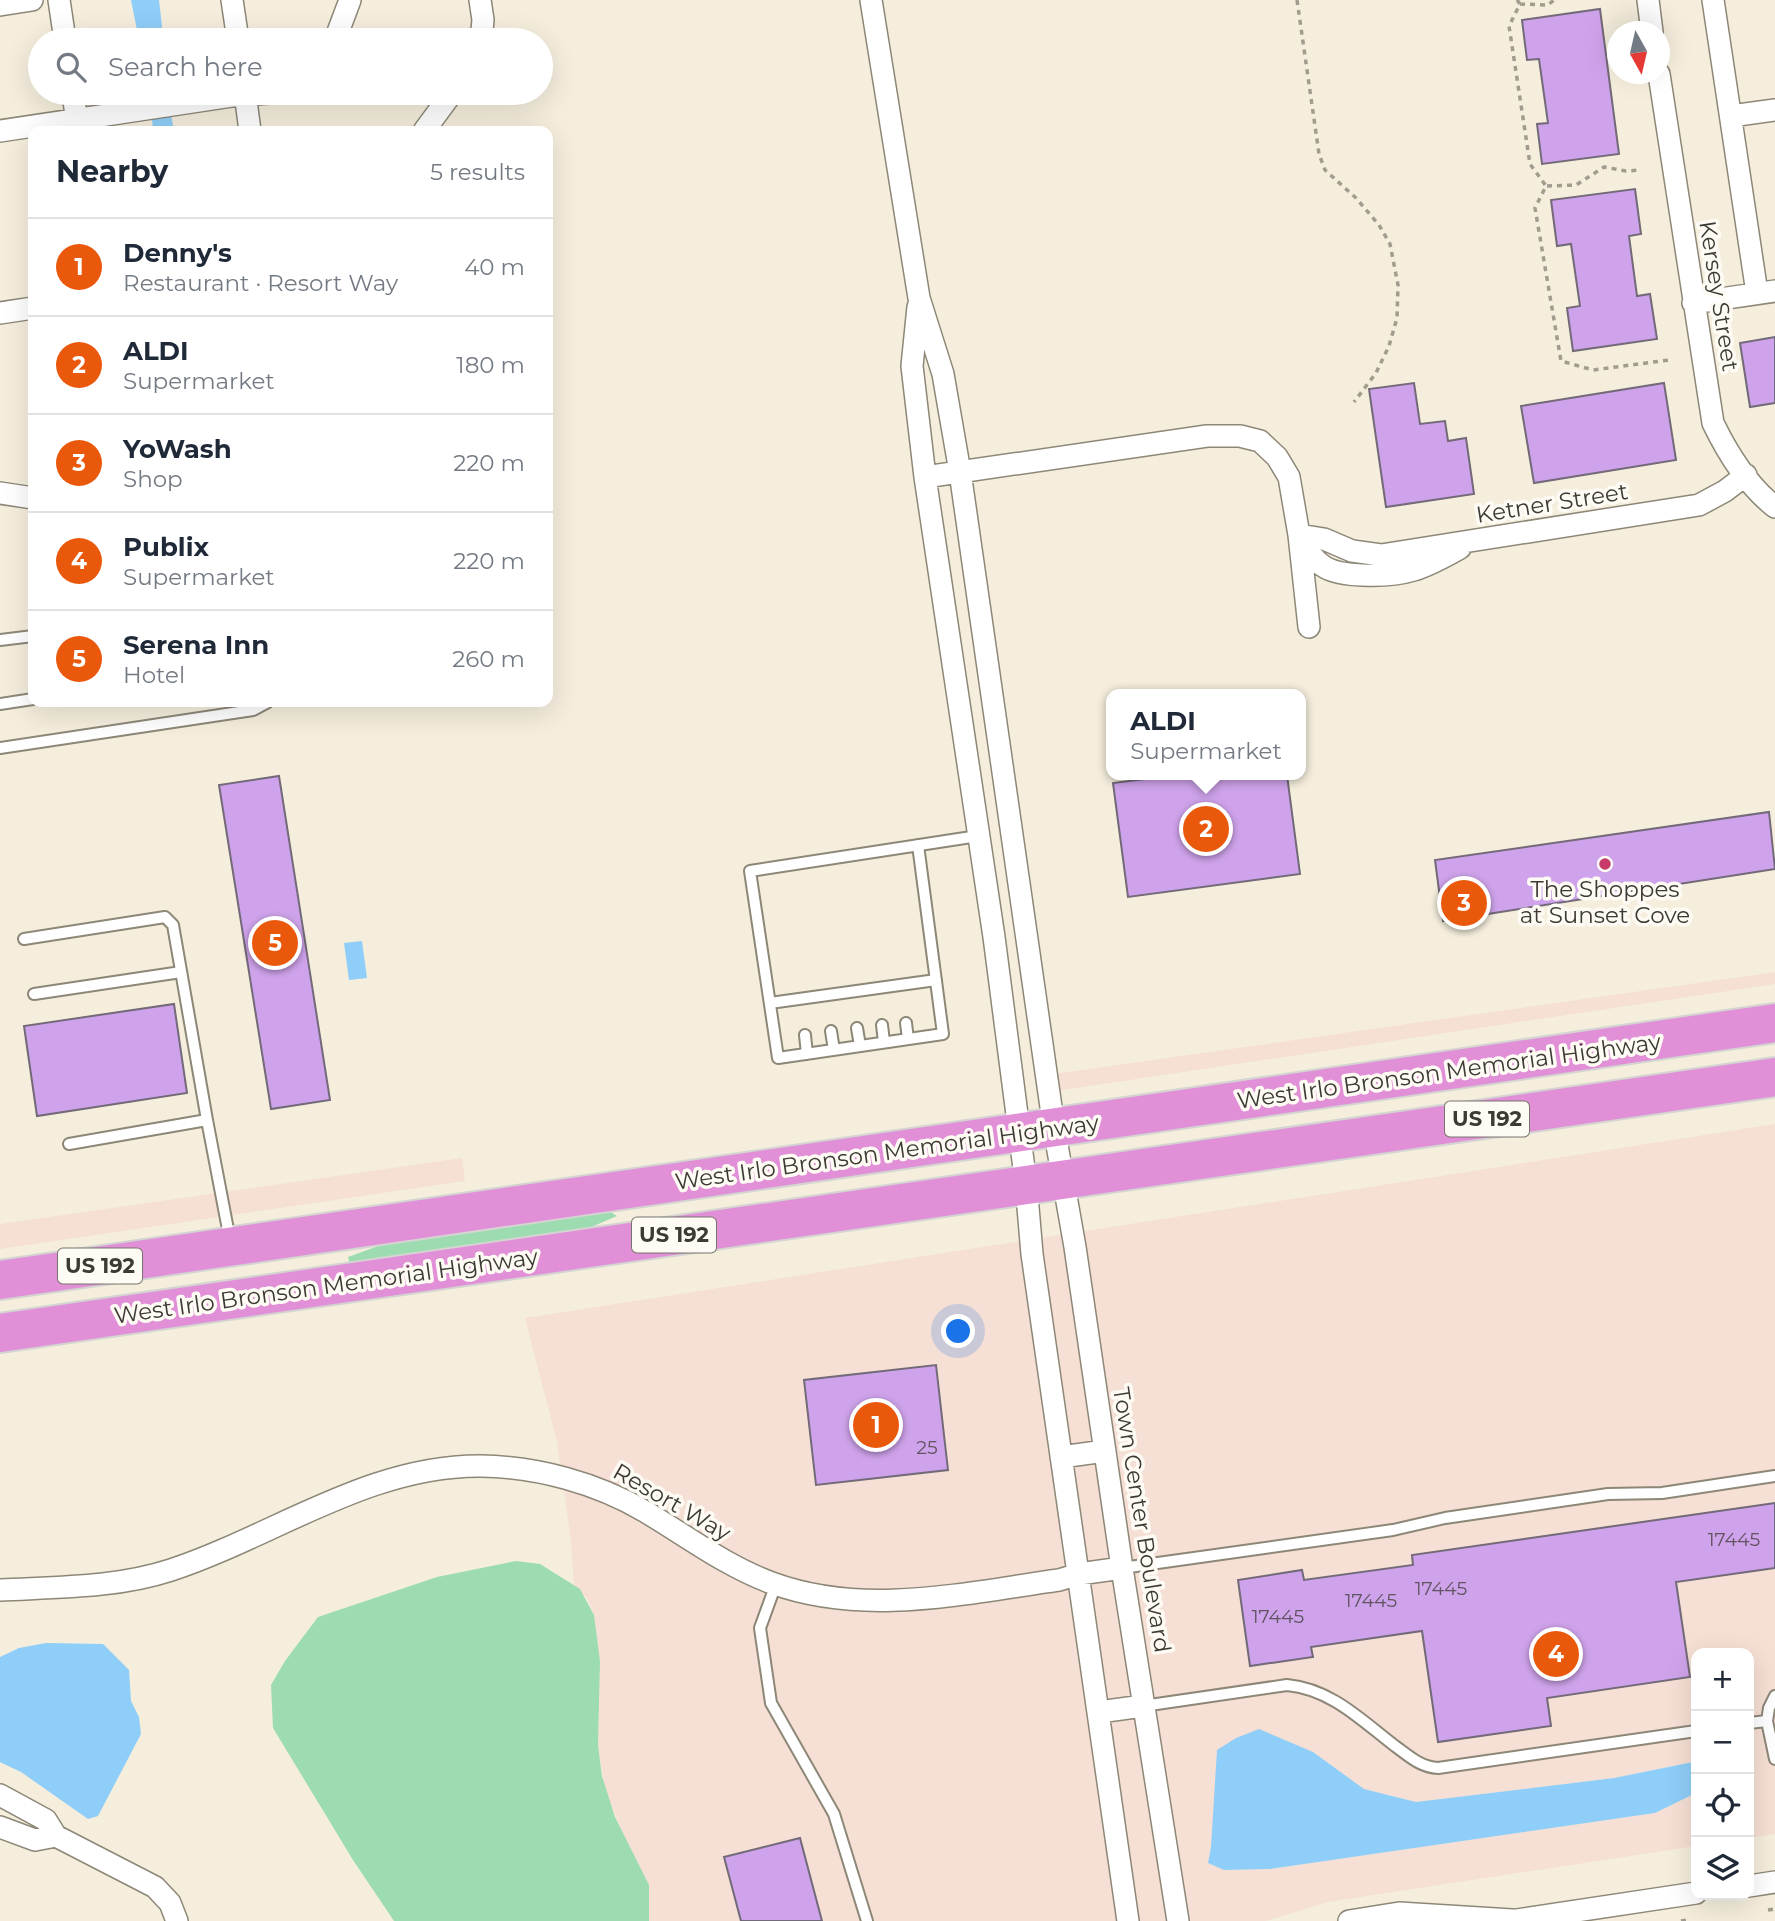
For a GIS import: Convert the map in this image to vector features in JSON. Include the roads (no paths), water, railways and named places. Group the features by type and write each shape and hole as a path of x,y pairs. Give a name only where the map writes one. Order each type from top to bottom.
{"highway":[{"name":"West Irlo Bronson Memorial Highway","path":"0,1280 1775,1023"},
{"name":"West Irlo Bronson Memorial Highway","path":"3,1334 1764,1074"},
{"path":"0,1294 44,1274"}],"street":[{"path":"0,5 32,0"},
{"path":"59,0 63,28"},
{"path":"232,0 236,28"},
{"path":"339,28 349,0"},
{"path":"480,0 482,28"},
{"path":"871,0 919,298 943,374 960,472 1026,934 1037,1130"},
{"path":"1648,0 1651,21"},
{"path":"1693,303 1766,292 1731,117 1713,0"},
{"name":"Kersey Street","path":"1660,84 1713,423 1728,454 1775,507"},
{"path":"74,105 77,125 140,109 168,105"},
{"path":"246,105 249,126"},
{"path":"431,126 444,105"},
{"path":"1731,117 1775,110"},
{"path":"0,131 28,129"},
{"path":"919,298 912,366 925,477 994,937 1037,1130"},
{"path":"0,313 28,309"},
{"path":"925,477 1207,436 1240,436 1260,441 1277,457 1289,477 1300,535 1309,627"},
{"name":"Ketner Street","path":"1300,535 1324,539 1352,551 1381,555 1699,505 1725,491 1746,475"},
{"path":"0,493 28,497"},
{"path":"966,757 1000,752"},
{"path":"994,937 1026,934"},
{"name":"Town Center Boulevard","path":"1037,1130 1044,1182 1032,1254 1128,1921"},
{"name":"Town Center Boulevard","path":"1037,1130 1044,1182 1075,1247 1143,1706 1178,1921"},
{"path":"1061,1457 1105,1451"},
{"name":"Resort Way","path":"0,1590 94,1585 146,1577 194,1562 369,1486 432,1470 480,1466 554,1475 602,1490 646,1512 732,1566 776,1584 849,1600 898,1601 1059,1580 1079,1574 1122,1568"},
{"path":"1099,1712 1143,1706"},
{"path":"0,1797 46,1820 56,1836 155,1887 170,1903 177,1921"},
{"path":"0,1827 35,1840 56,1836"},
{"path":"1754,1885 1775,1882"},
{"path":"1349,1921 1399,1913 1512,1921 1691,1895"}],"lane":[{"path":"0,640 28,637"},
{"path":"0,704 28,700"},
{"path":"0,748 259,707"},
{"path":"918,845 943,1034 778,1058 750,871 918,845 978,836"},
{"path":"24,939 165,917 173,925 231,1246"},
{"path":"34,994 181,972"},
{"path":"770,1003 800,999 827,1001 901,990 936,980"},
{"path":"800,999 802,1011"},
{"path":"906,1023 908,1039"},
{"path":"882,1025 884,1042"},
{"path":"857,1028 860,1046"},
{"path":"831,1031 834,1050"},
{"path":"805,1035 807,1054"},
{"path":"69,1144 207,1120"},
{"path":"1122,1568 1379,1532 1445,1518 1594,1496 1662,1493 1775,1476"},
{"path":"776,1584 760,1628 771,1703 834,1814 867,1921"},
{"path":"1143,1706 1287,1685 1302,1686 1329,1696 1419,1764 1438,1768 1691,1732"},
{"path":"1775,1696 1767,1721 1775,1759"},
{"path":"1754,1722 1767,1721"}],"water":[{"path":"131,0 159,0 162,28 137,28"},
{"path":"151,105 169,105 173,126 153,126"},
{"path":"362,941 367,978 349,980 344,943"},
{"path":"46,1643 103,1644 129,1670 131,1701 139,1717 141,1734 98,1816 88,1819 21,1772 0,1762 0,1657 19,1648"},
{"path":"1259,1729 1313,1752 1364,1789 1416,1802 1614,1778 1691,1762 1691,1795 1655,1813 1270,1869 1224,1870 1208,1863 1217,1750 1236,1738"}],"place":[{"name":"ALDI","path":"1206,829"},
{"name":"The Shoppes at Sunset Cove","path":"1605,864"},
{"name":"YoWash","path":"1464,903"},
{"name":"Serena Inn","path":"275,943"},
{"name":"Denny's","path":"876,1425"},
{"name":"Publix","path":"1556,1654"}]}
